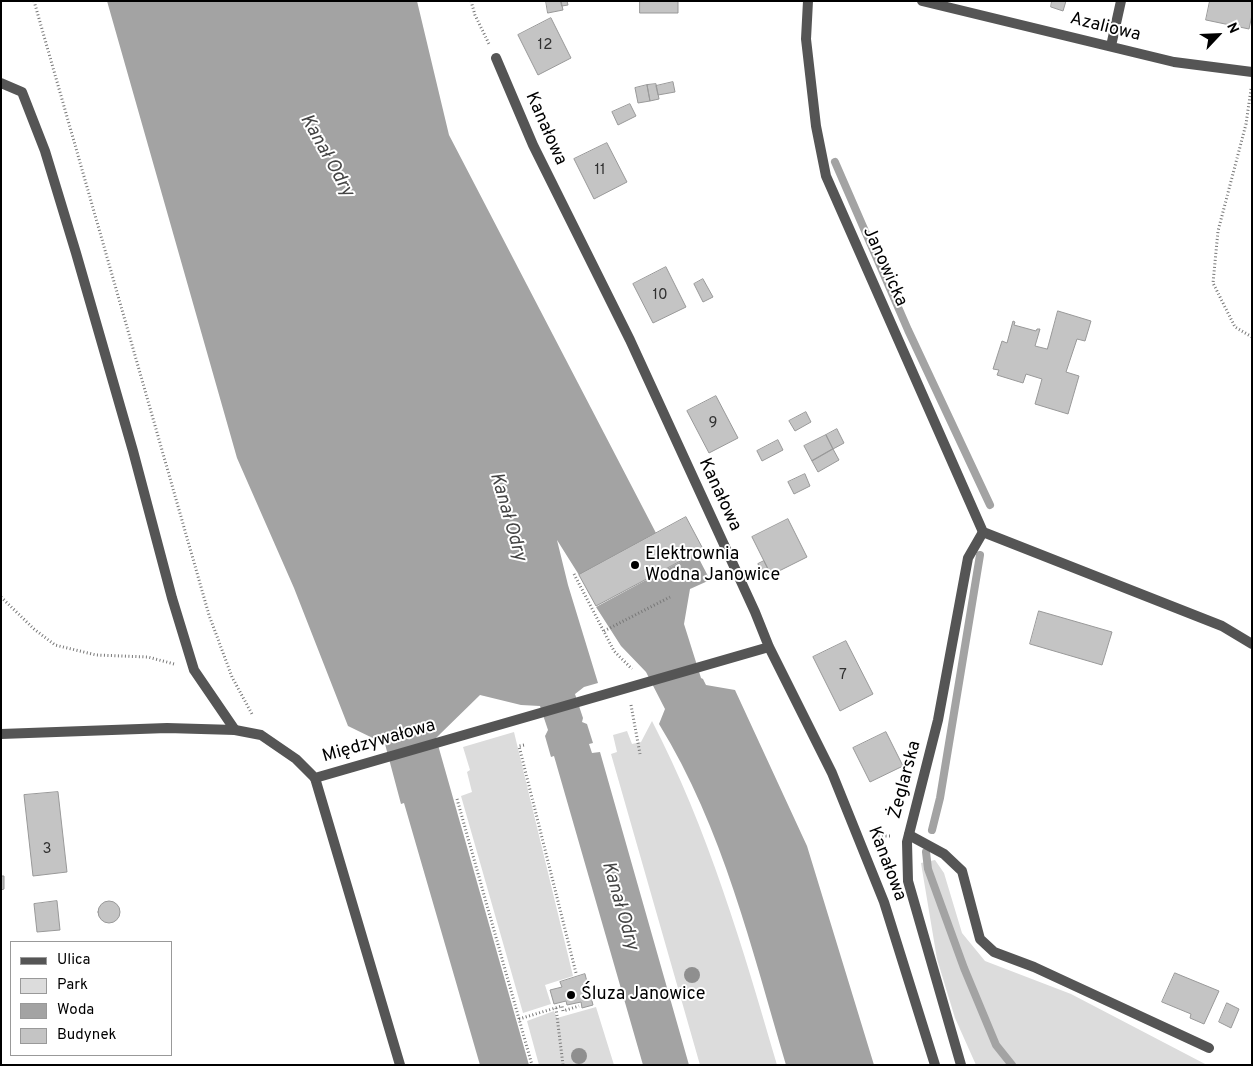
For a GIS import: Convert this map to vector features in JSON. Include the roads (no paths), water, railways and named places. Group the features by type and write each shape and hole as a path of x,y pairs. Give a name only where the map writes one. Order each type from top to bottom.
{"street":[{"name":"Janowicka","path":"808,1 806,39 816,126 826,176 983,532"},
{"name":"Azaliowa","path":"922,1 1174,62 1252,72"},
{"path":"1111,46 1121,1"},
{"name":"Kanałowa","path":"496,58 533,145 630,340 770,647 832,773 884,902 936,1065"},
{"path":"1,83 22,92 45,151 133,451 172,598 194,670 236,730"},
{"path":"983,532 1222,626 1252,644"},
{"name":"Żeglarska","path":"961,1065 908,881 907,842 938,720 968,558 983,532"},
{"name":"Międzywałowa","path":"1,734 167,728 236,730 261,735 296,759 315,778 770,647"},
{"path":"315,778 400,1065"},
{"path":"909,835 944,854 962,871 980,939 994,952 1034,967 1209,1048"}],"water":[{"name":"Kanał Odry","path":"107,1 417,1 449,135 656,533 579,575 557,540 568,585 598,683 584,687 575,694 583,718 582,722 587,724 593,743 589,744 592,753 600,752 689,1065 643,1065 554,756 551,757 545,736 548,730 540,706 521,705 480,695 436,738 529,1065 480,1065 404,803 401,804 385,744 348,726 294,588 237,458"},
{"path":"696,553 710,580 690,589 684,624 701,678 706,685 735,690 807,846 874,1065 786,1065 748,934 718,847 701,805 659,724 665,709 646,672 621,646 596,607"}],"waterway":[{"path":"835,162 908,330 990,505"},
{"path":"932,830 940,798 980,555"},
{"path":"926,852 928,869 964,968 996,1045 1012,1065"}],"place":[{"name":"Elektrownia Wodna Janowice","path":"635,565"},
{"name":"Śluza Janowice","path":"571,995"}]}
